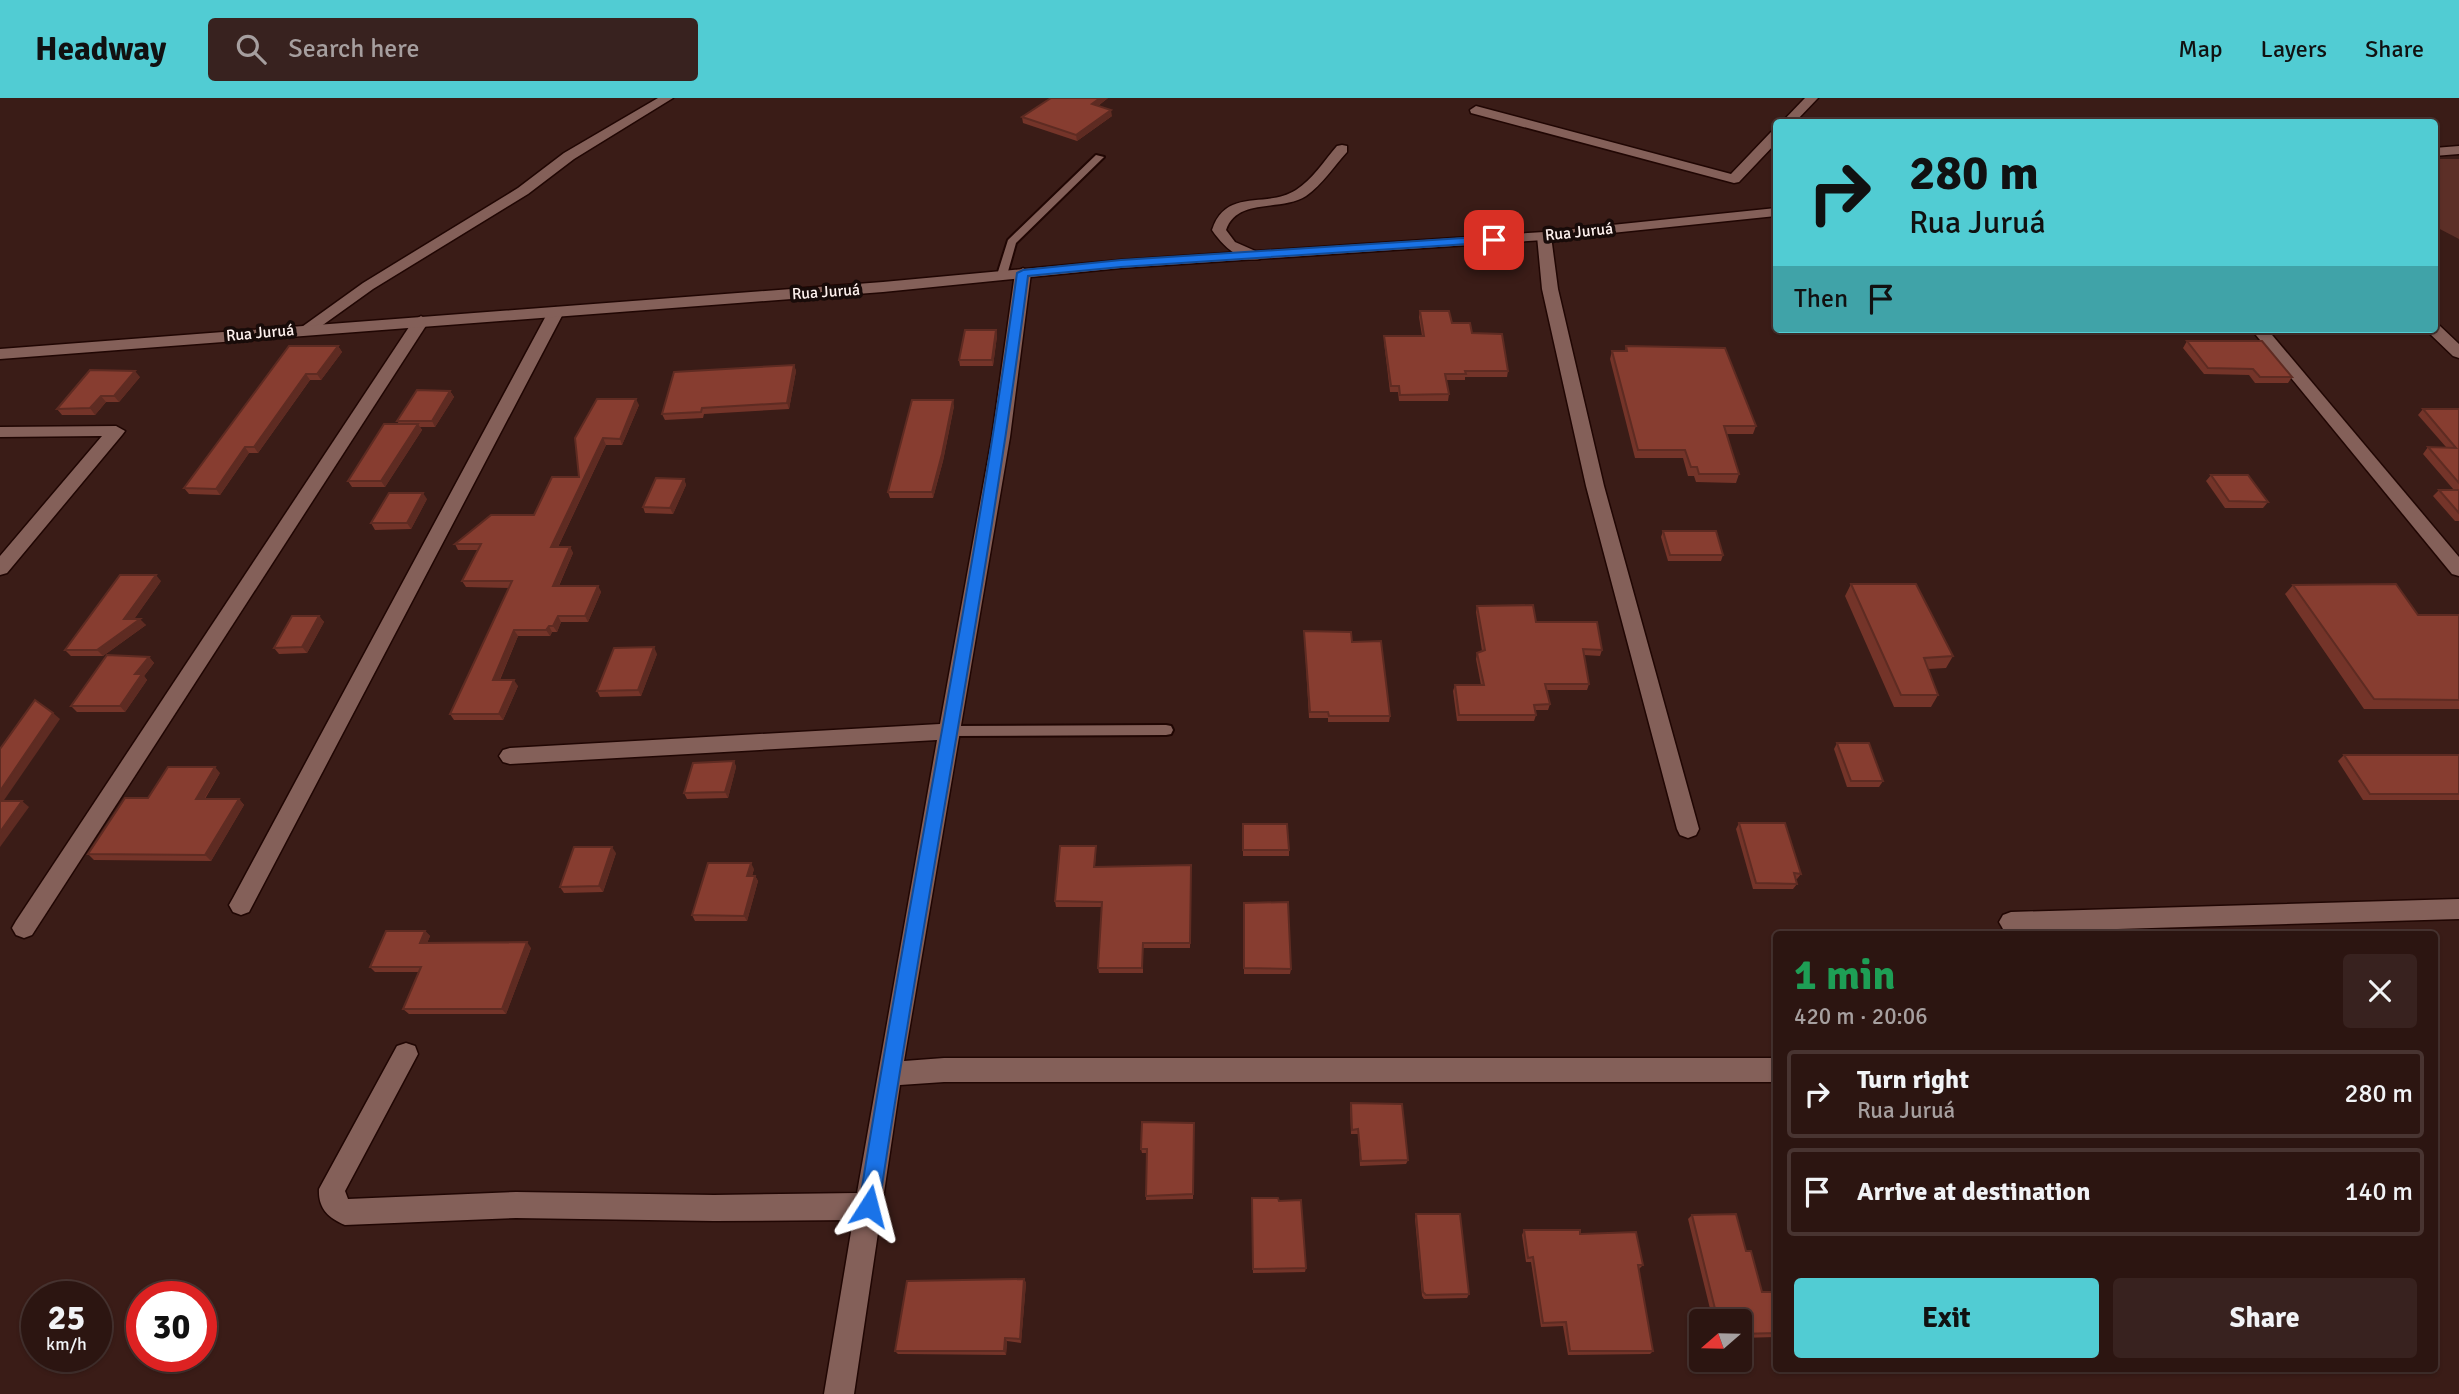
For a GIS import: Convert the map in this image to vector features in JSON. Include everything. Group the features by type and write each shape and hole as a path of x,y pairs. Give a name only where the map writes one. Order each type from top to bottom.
{"street":[{"path":"307,330 368,286 523,191 569,156 667,98"},
{"path":"1791,119 1811,98"},
{"path":"1476,110 1734,179 1773,138"},
{"path":"1255,256 1230,245 1219,230 1220,218 1225,212 1285,199 1301,192 1342,149"},
{"path":"2438,152 2459,150"},
{"name":"Rua Juruá","path":"0,354 883,287 1121,264 1544,236 1773,212"},
{"path":"1544,236 1550,289 1595,486 1688,829"},
{"path":"839,1394 889,1074 1001,437 1013,274"},
{"path":"242,905 556,312"},
{"path":"24,928 421,321"},
{"path":"2262,333 2459,569"},
{"path":"2438,333 2459,353"},
{"path":"0,432 116,431 0,568"},
{"path":"510,756 950,731"},
{"path":"2011,922 2459,909"},
{"path":"406,1055 332,1189 331,1198 335,1206 345,1212 516,1205 714,1208 869,1206"},
{"path":"889,1074 944,1070 1773,1070"}],"lane":[{"path":"1013,274 1011,242 1099,157"},
{"path":"950,731 1166,730"}],"shaded area":[{"path":"2438,159 2459,159 2459,239 2438,228"}],"building":[{"path":"1051,98 1100,98 1092,104 1111,110 1076,135 1022,117"},
{"path":"1420,311 1449,311 1452,323 1470,323 1472,333 1502,334 1508,371 1445,374 1449,394 1400,395 1399,386 1391,386 1384,336 1424,336"},
{"path":"965,330 996,330 992,360 959,360"},
{"path":"2187,341 2262,341 2292,377 2260,377 2253,369 2208,368"},
{"path":"289,346 338,346 317,374 306,374 254,447 245,447 216,489 184,488"},
{"path":"1626,346 1725,348 1756,426 1724,426 1739,474 1699,474 1697,467 1691,467 1685,450 1638,450 1612,351 1627,351"},
{"path":"794,365 787,403 702,408 701,412 662,414 674,372"},
{"path":"90,370 135,371 114,396 101,396 90,408 57,409"},
{"path":"417,390 450,391 432,421 397,421"},
{"path":"597,399 636,399 620,439 603,438 551,547 570,547 553,586 598,586 585,616 558,616 553,626 546,630 514,630 493,680 514,680 499,714 450,714 512,581 462,581 481,544 455,544 491,515 534,515 552,477 579,477 575,438"},
{"path":"912,400 953,400 942,454 932,492 888,492"},
{"path":"2423,409 2459,409 2459,483 2428,447 2456,448"},
{"path":"384,424 418,424 381,481 348,481"},
{"path":"2211,475 2248,475 2268,502 2229,501"},
{"path":"656,478 684,479 670,508 643,507"},
{"path":"2439,490 2459,490 2459,513"},
{"path":"389,493 423,493 407,523 371,523"},
{"path":"1663,531 1716,531 1723,555 1670,555"},
{"path":"120,575 156,575 124,619 140,619 97,650 65,650"},
{"path":"1851,584 1916,584 1953,656 1924,658 1938,695 1901,695"},
{"path":"2396,584 2418,615 2459,615 2459,700 2374,699 2293,585"},
{"path":"1533,605 1536,622 1597,622 1602,650 1583,649 1589,684 1545,684 1550,704 1534,705 1536,715 1459,715 1455,685 1484,685 1477,653 1485,650 1477,606"},
{"path":"292,616 319,616 302,647 274,648"},
{"path":"1304,631 1351,632 1352,642 1381,641 1390,716 1329,716 1328,712 1310,712"},
{"path":"654,647 638,690 597,691 614,648"},
{"path":"107,655 149,657 135,674 142,674 120,706 71,706"},
{"path":"35,700 53,713 0,791 0,749"},
{"path":"1837,743 1869,743 1883,781 1851,781"},
{"path":"2344,755 2459,755 2459,794 2370,794"},
{"path":"734,761 725,792 684,793 693,763"},
{"path":"168,767 215,767 196,799 239,799 205,855 88,854 125,798 148,798"},
{"path":"0,801 22,801 0,832"},
{"path":"1739,823 1785,823 1801,874 1794,873 1797,884 1756,883"},
{"path":"1243,824 1287,824 1289,850 1243,850"},
{"path":"1060,846 1096,846 1094,867 1191,865 1190,943 1143,943 1142,968 1098,968 1102,902 1055,901"},
{"path":"574,847 612,847 599,886 560,887"},
{"path":"708,863 751,863 747,876 755,876 744,916 692,915"},
{"path":"1288,902 1291,969 1244,968 1244,903"},
{"path":"386,931 425,931 420,943 527,942 502,1009 403,1009 421,967 370,967"},
{"path":"1351,1103 1402,1104 1408,1160 1361,1161 1358,1129 1352,1130"},
{"path":"1142,1122 1194,1123 1193,1194 1146,1196 1147,1149 1141,1149"},
{"path":"1252,1198 1301,1200 1306,1268 1253,1269"},
{"path":"1416,1214 1460,1214 1469,1294 1426,1295 1423,1292"},
{"path":"1736,1214 1746,1251 1751,1251 1762,1292 1773,1292 1773,1333 1752,1334 1752,1309 1715,1309 1692,1215"},
{"path":"1524,1230 1580,1230 1580,1234 1636,1232 1643,1265 1638,1265 1653,1351 1570,1351 1566,1322 1543,1323 1533,1257 1528,1258"},
{"path":"1024,1279 1020,1339 1005,1338 1004,1351 895,1351 907,1281"}],"route":[{"path":"869,1206 889,1074 1001,437 1023,273 1121,264 1494,240"}]}
